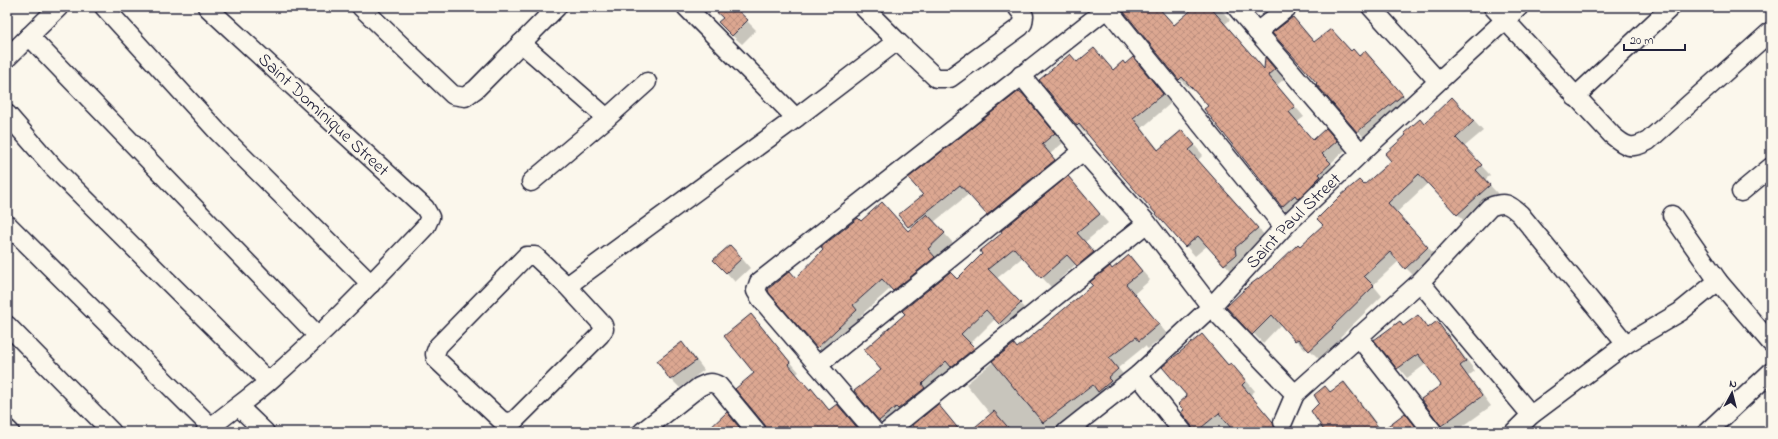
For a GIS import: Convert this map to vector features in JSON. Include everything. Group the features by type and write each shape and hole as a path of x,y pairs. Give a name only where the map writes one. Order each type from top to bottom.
{"street":[{"path":"7,58 59,7"},
{"path":"7,224 208,429 239,407 370,284 217,131 104,7"},
{"name":"Saint Dominique Street","path":"207,7 425,208 430,217 426,226 370,284"},
{"path":"361,7 453,95 460,97 465,97 476,89 557,7"},
{"path":"686,7 796,118"},
{"path":"863,7 936,78 950,78 1020,28 1023,23 1024,16 1017,7"},
{"path":"1236,7 1361,153"},
{"path":"1257,32 1288,7"},
{"path":"1371,7 1438,82"},
{"name":"Saint Paul Street","path":"1066,432 1138,374 1211,307 1284,227 1438,82 1499,14 1519,7"},
{"path":"1575,97 1671,7"},
{"path":"875,432 756,292 759,282 1108,8 1284,227"},
{"path":"1499,14 1612,135 1624,145 1630,146 1641,145 1648,141 1771,30"},
{"path":"29,36 317,335"},
{"path":"567,286 796,118 897,41"},
{"path":"521,43 607,118"},
{"path":"1021,75 1083,151 1147,223 1211,307 1295,394"},
{"path":"531,182 647,82"},
{"path":"7,114 53,167 268,381"},
{"path":"818,365 1083,151"},
{"path":"1741,192 1771,167"},
{"path":"1283,422 1295,394 1420,282 1490,207 1500,203 1507,204 1520,214 1626,344"},
{"path":"1672,215 1718,281 1771,343"},
{"path":"887,432 1147,223"},
{"path":"526,256 535,256 567,286 603,325 604,329 600,335 515,420 509,422 502,421 436,359 435,354 438,346 526,256"},
{"path":"1514,432 1531,415 1626,344 1680,312 1718,281"},
{"path":"1420,282 1531,415"},
{"path":"7,325 112,432"},
{"path":"1358,336 1433,432"},
{"path":"1707,432 1771,372"},
{"path":"1138,374 1183,432"},
{"path":"642,432 707,382 719,386 756,432"},
{"path":"239,407 265,432"},
{"path":"7,429 10,432"}],"building":[{"path":"711,7 734,7 748,20 732,36 718,22 723,18"},
{"path":"1120,7 1158,7 1174,25 1195,7 1210,7 1264,69 1265,57 1275,69 1268,75 1295,107 1289,112 1313,140 1326,128 1337,141 1322,154 1331,163 1319,174 1321,176 1298,199 1295,195 1282,207 1204,109 1208,106 1182,77 1179,80"},
{"path":"1293,17 1314,42 1331,29 1351,51 1353,49 1359,56 1365,51 1403,95 1357,132 1316,84 1317,83 1272,33"},
{"path":"1094,48 1113,70 1123,61 1125,64 1133,57 1163,94 1133,118 1158,150 1182,130 1195,145 1189,150 1258,228 1235,248 1236,255 1224,265 1198,236 1185,247 1079,124 1077,126 1039,80 1070,54 1077,62"},
{"path":"1019,91 1055,133 1042,144 1055,160 987,215 960,185 908,227 898,215 923,195 908,178"},
{"path":"1452,97 1474,121 1456,138 1482,165 1476,170 1490,185 1457,215 1419,174 1388,203 1428,247 1405,269 1390,252 1364,276 1374,286 1332,327 1333,329 1309,351 1298,339 1295,341 1272,315 1252,335 1226,307 1247,287 1274,267 1298,244 1300,246 1323,225 1317,219 1340,196 1359,180 1364,185 1391,161 1385,154 1406,135 1404,133 1420,119 1424,124"},
{"path":"1068,176 1100,214 1077,233 1094,252 1077,266 1067,255 1041,278 1014,248 988,269 1021,303 999,324 986,310 961,334 975,348 951,367 946,361 922,384 925,388 898,409 896,407 879,421 854,391 881,370 864,350 905,314 902,311 950,272 957,279 982,254 980,251 1002,233 1001,231"},
{"path":"882,202 908,231 927,214 945,233 928,249 935,257 893,291 882,279 853,305 857,310 817,348 769,293 768,289 790,271 796,278 823,250 821,247 858,218 861,221"},
{"path":"730,245 742,258 726,273 713,260"},
{"path":"1129,255 1142,271 1126,284 1159,324 1139,341 1136,337 1109,358 1118,369 1108,378 1111,381 1098,392 1093,385 1043,423 992,361 1014,344 1017,348 1093,285 1090,282 1110,266 1112,269"},
{"path":"751,314 790,362 788,364 810,390 811,388 829,410 837,404 861,432 767,432 765,425 735,389 754,373 724,336"},
{"path":"1418,315 1428,328 1437,321 1466,361 1460,366 1482,396 1441,426 1421,399 1441,385 1418,354 1397,369 1374,340 1400,321 1403,326"},
{"path":"1202,334 1228,365 1231,363 1246,381 1242,385 1273,422 1275,429 1281,432 1234,432 1219,413 1196,432 1193,432 1191,425 1181,412 1184,410 1178,404 1187,396 1162,367"},
{"path":"682,342 696,361 670,380 657,361"},
{"path":"1344,382 1381,431 1405,413 1420,432 1325,432 1311,411 1319,403 1314,395 1325,386 1330,392"},
{"path":"938,404 961,432 917,432 912,426"},
{"path":"994,411 1012,432 969,432"},
{"path":"727,412 743,432 706,432"}]}
